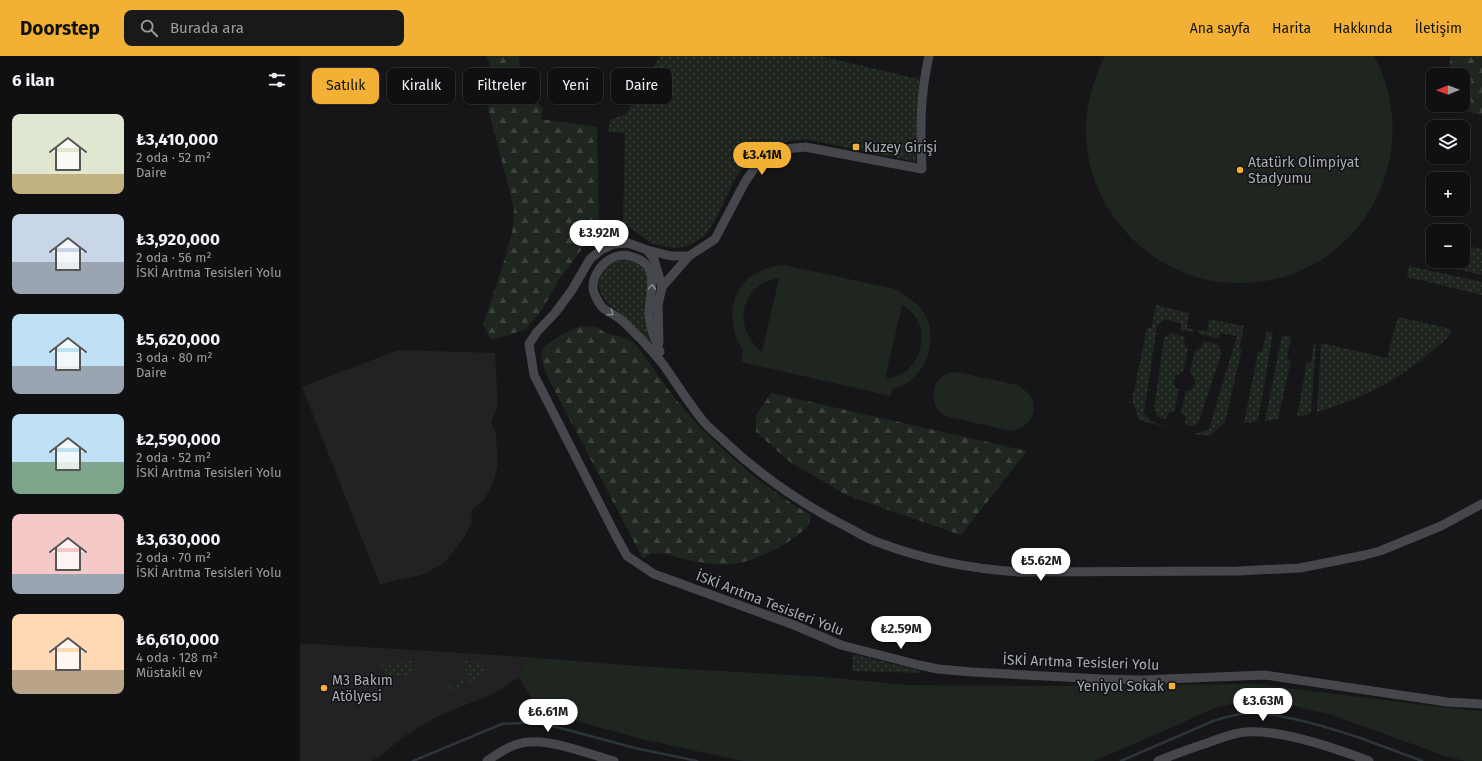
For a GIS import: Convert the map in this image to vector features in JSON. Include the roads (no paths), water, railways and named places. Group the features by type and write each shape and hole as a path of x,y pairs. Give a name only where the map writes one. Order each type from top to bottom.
{"street":[{"path":"662,287 689,256 715,239 745,182 758,163 785,149 805,147 922,169 922,96 929,56"},
{"name":"İSKİ Arıtma Tesisleri Yolu","path":"689,256 671,256 628,243 614,244 601,250 590,259 555,313 537,332 529,344 534,375 616,536 627,556 654,574 794,625 841,645 938,669 1114,680 1265,676 1447,702 1482,704"},
{"path":"648,250 654,259 662,287 658,305 660,352"},
{"path":"665,366 620,319 602,307 593,289 595,276 600,268 609,260 618,255 630,256 642,261 649,269 653,279 650,315 652,333 665,366 679,389 705,422 732,448 769,480 835,521 879,543 918,556 962,566 1020,572 1238,571 1300,568 1365,555 1380,550 1441,526 1482,504"},
{"path":"576,282 593,289"},
{"path":"1158,761 1220,739 1245,732 1270,733 1291,737 1332,747 1369,761"},
{"path":"488,761 500,752 513,746 530,742 564,746 614,761"}],"waterway":[{"path":"1121,761 1213,721 1237,714 1247,713 1279,716 1311,723 1359,738 1422,761"},
{"path":"413,761 502,724 536,722 635,748 697,761"}],"place":[{"name":"Kuzey Girişi","path":"856,147"},
{"name":"Atatürk Olimpiyat Stadyumu","path":"1240,170"},
{"name":"Yeniyol Sokak","path":"1172,686"},
{"name":"M3 Bakım Atölyesi","path":"324,688"}]}
